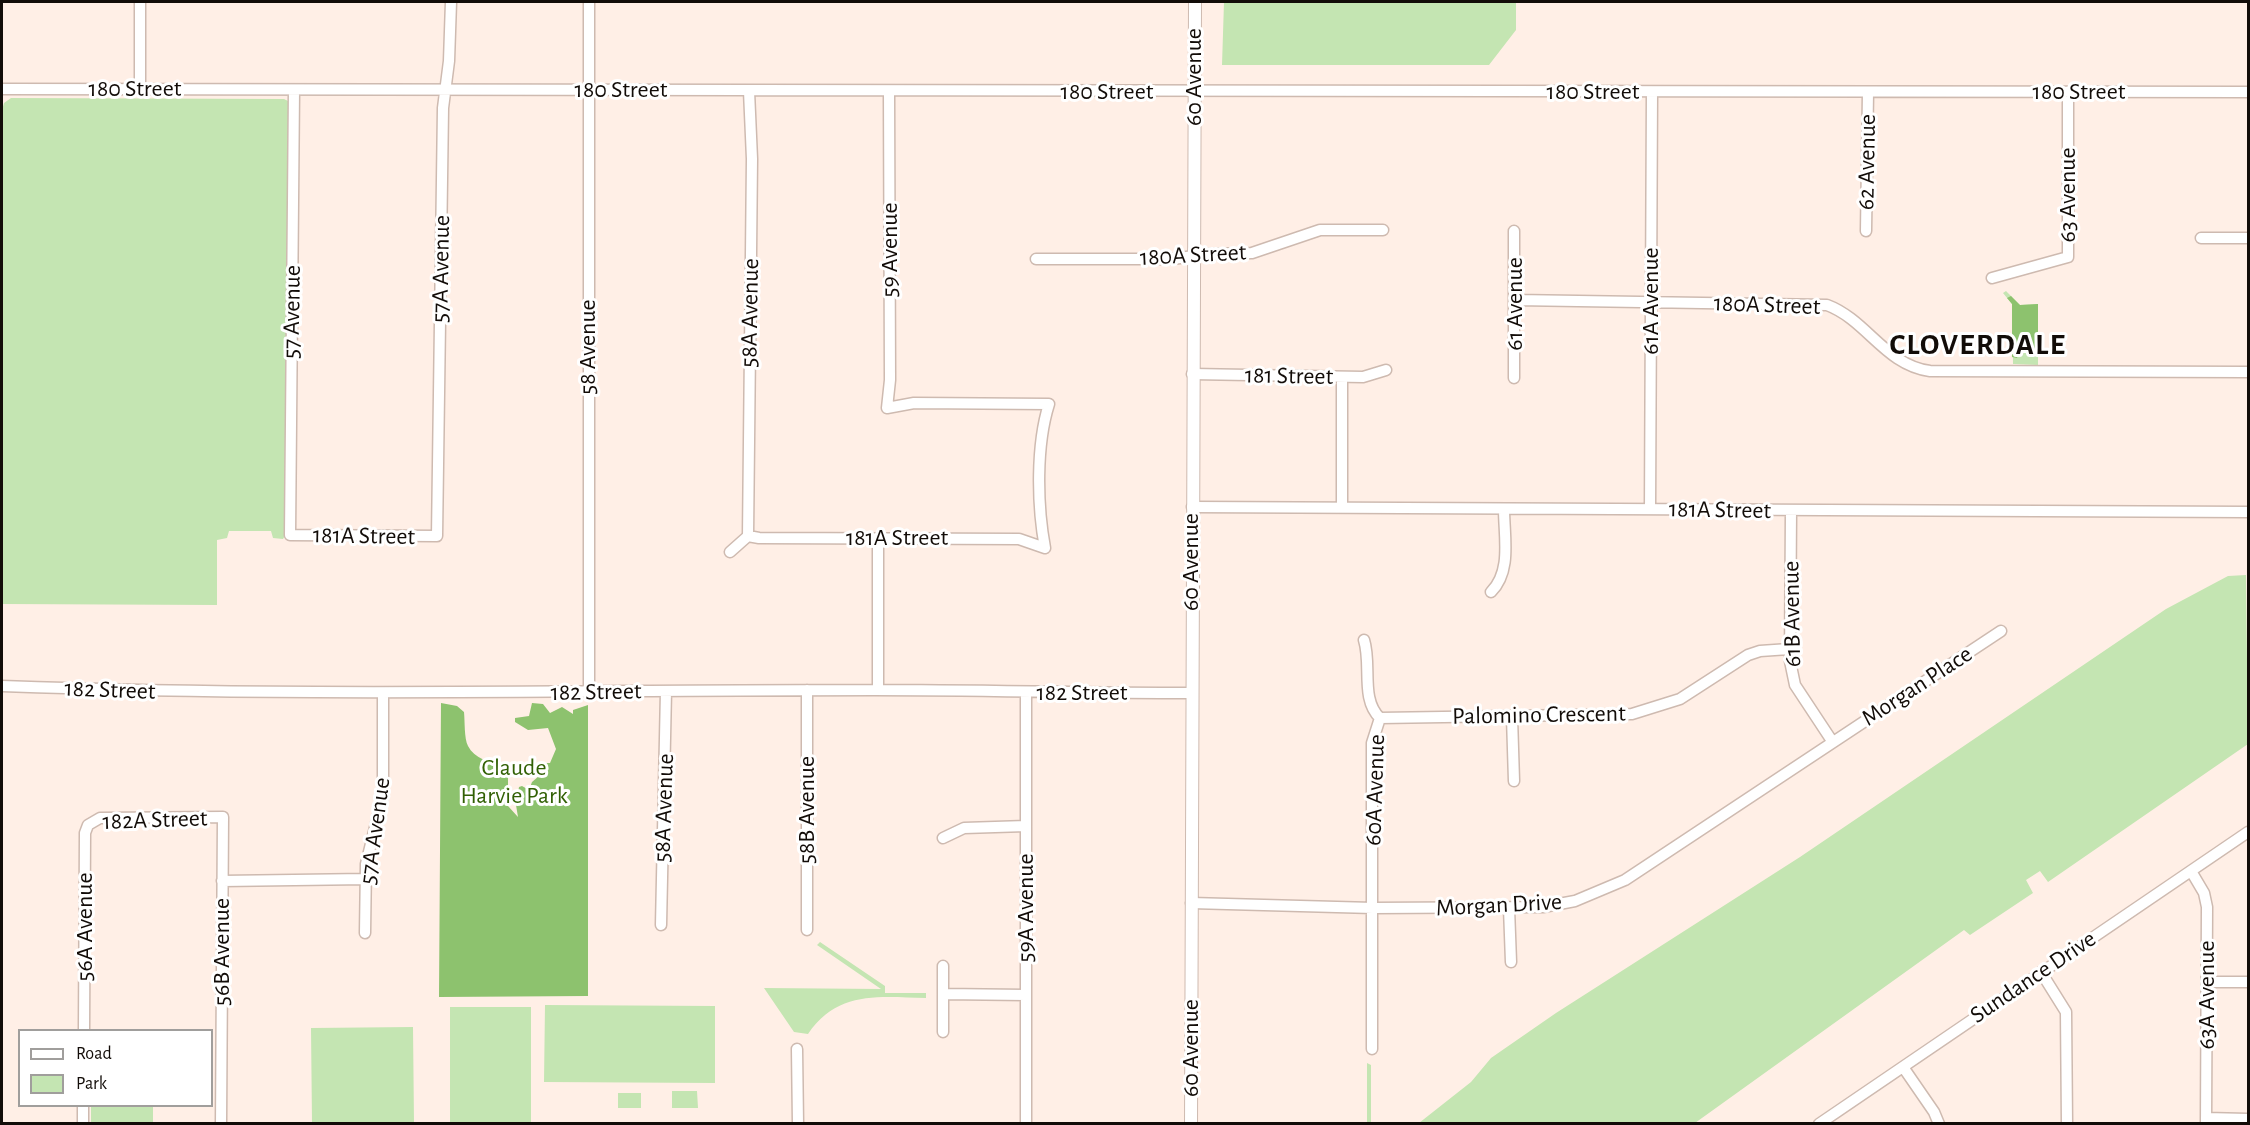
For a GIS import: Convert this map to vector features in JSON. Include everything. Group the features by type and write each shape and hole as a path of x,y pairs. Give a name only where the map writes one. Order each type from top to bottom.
{"main road":[{"name":"60 Avenue","path":"1191,1124 1194,2"}],"street":[{"path":"140,2 140,89"},
{"name":"57A Avenue","path":"437,537 445,89 450,45 451,2"},
{"name":"58 Avenue","path":"589,2 589,692"},
{"name":"180 Street","path":"2,89 2248,92"},
{"name":"57 Avenue","path":"290,535 294,90"},
{"name":"58A Avenue","path":"748,536 752,171 749,91"},
{"name":"59 Avenue","path":"889,91 890,380 887,408 914,403 1049,404 1042,427 1041,523 1045,548"},
{"name":"61A Avenue","path":"1650,509 1652,92"},
{"name":"62 Avenue","path":"1866,231 1868,92"},
{"name":"63 Avenue","path":"1992,278 2068,257 2068,92"},
{"name":"180A Street","path":"1036,259 1173,259 1252,254 1320,230 1383,230"},
{"name":"61 Avenue","path":"1514,231 1516,300 1514,378"},
{"path":"2201,238 2248,238"},
{"name":"180A Street","path":"1516,300 1827,306 1850,317 1900,362 1916,369 1930,371 2248,372"},
{"name":"181 Street","path":"1192,374 1342,377 1371,376 1386,370"},
{"path":"1342,377 1342,507"},
{"name":"181A Street","path":"1192,507 2248,512"},
{"path":"1491,592 1498,585 1504,571 1504,509"},
{"name":"61B Avenue","path":"1791,511 1789,649 1795,685 1832,741"},
{"name":"181A Street","path":"290,535 437,537"},
{"path":"730,552 748,536"},
{"name":"181A Street","path":"748,536 1019,539 1045,548"},
{"path":"878,538 878,690"},
{"name":"Morgan Place","path":"1832,741 2001,631"},
{"name":"60A Avenue","path":"1364,640 1368,653 1369,697 1375,713 1380,718 1372,743 1372,1049"},
{"name":"Palomino Crescent","path":"1380,718 1611,716 1650,710 1680,699 1748,655 1760,651 1789,649"},
{"name":"182 Street","path":"2,686 120,691 383,693 878,690 1191,693"},
{"name":"58B Avenue","path":"807,690 807,930"},
{"name":"58A Avenue","path":"661,925 666,691"},
{"name":"57A Avenue","path":"365,933 369,849 383,795 383,693"},
{"name":"59A Avenue","path":"1026,693 1026,1124"},
{"path":"1512,717 1514,781"},
{"name":"Morgan Drive","path":"1191,903 1373,908 1509,908 1575,901 1625,880 1832,741"},
{"name":"182A Street","path":"88,825 100,818 223,817"},
{"name":"56B Avenue","path":"220,1124 223,817"},
{"name":"56A Avenue","path":"84,1029 86,833 88,825"},
{"path":"943,838 964,828 1026,826"},
{"name":"Sundance Drive","path":"1819,1124 2248,832"},
{"name":"63A Avenue","path":"2191,871 2206,900 2206,1121"},
{"path":"222,881 366,879"},
{"path":"1509,908 1511,962"},
{"path":"943,966 943,1032"},
{"path":"2041,972 2066,1012 2067,1124"},
{"path":"2207,982 2248,982"},
{"path":"943,994 1026,994"},
{"path":"797,1049 798,1124"},
{"path":"1902,1066 1934,1112 1939,1124"},
{"path":"83,1107 83,1124"},
{"path":"2206,1121 2248,1119"}],"green space":[{"path":"1224,2 1516,2 1516,30 1489,65 1222,65"},
{"path":"11,98 284,99 290,102 286,534 283,539 273,538 271,531 229,531 227,538 217,540 217,605 2,604 2,110 4,103"},
{"path":"2006,291 2020,305 2038,304 2038,365 2013,364 2012,304 2003,293"},
{"path":"2011,296 2020,305 2038,304 2038,351 2030,344 2023,344 2017,358 2012,357 2012,304 2007,298"},
{"path":"2246,575 2248,744 2048,882 2040,871 2026,880 2033,893 1970,935 1964,930 1695,1123 1419,1123 1471,1082 1491,1058 1556,1013 1800,857 2166,609 2228,576"},
{"name":"Claude Harvie Park","path":"441,703 457,706 464,712 467,743 475,755 491,762 508,763 508,806 518,817 516,805 519,787 522,786 529,790 532,782 539,776 537,770 540,763 550,763 556,749 548,728 528,730 515,722 515,718 529,716 532,703 543,704 550,713 562,707 573,714 573,710 588,705 588,996 439,997"},
{"path":"820,942 885,986 885,993 926,993 926,998 861,999 832,1010 808,1034 794,1032 764,988 881,989 817,945"},
{"path":"545,1005 715,1006 715,1083 544,1082"},
{"path":"450,1007 531,1007 531,1123 450,1123"},
{"path":"413,1027 414,1123 312,1123 311,1028"},
{"path":"1367,1063 1371,1065 1371,1123 1367,1123"},
{"path":"672,1091 697,1091 698,1108 672,1108"},
{"path":"618,1093 641,1093 641,1108 618,1108"},
{"path":"91,1107 153,1107 153,1123 91,1123"}],"district":[{"name":"CLOVERDALE","path":"1978,345"}]}
